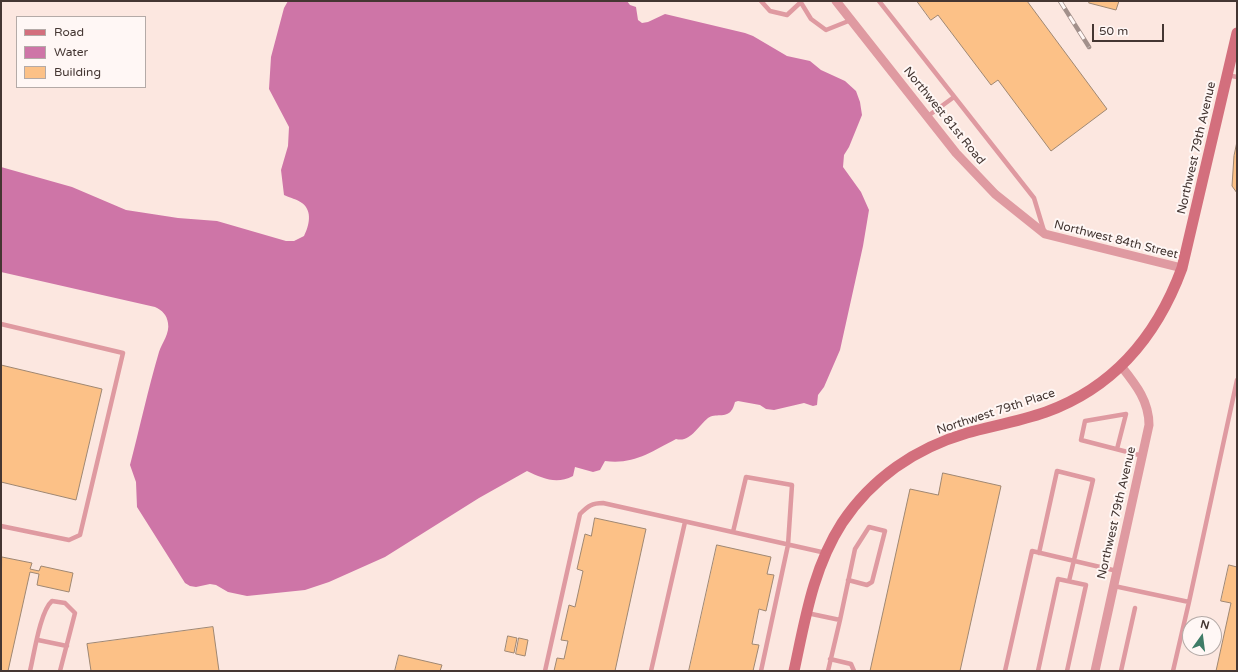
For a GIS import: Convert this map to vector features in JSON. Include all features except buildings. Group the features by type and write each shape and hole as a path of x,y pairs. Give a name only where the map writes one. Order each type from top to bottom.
{"main road":[{"name":"Northwest 79th Avenue","path":"1182,268 1232,76 1237,33"},
{"name":"Northwest 79th Place","path":"794,671 816,577 826,553 843,522 862,498 884,476 911,457 953,438 1028,418 1058,407 1094,388 1122,366 1133,355 1155,324 1176,285 1182,268"}],"street":[{"name":"Northwest 81st Road","path":"836,1 956,153 995,194 1045,234"},
{"name":"Northwest 84th Street","path":"1045,234 1182,268"},
{"name":"Northwest 79th Avenue","path":"1095,671 1149,425 1147,408 1139,390 1122,366"}],"lane":[{"path":"762,1 770,11 787,15 800,2 811,19 826,30 851,20"},
{"path":"879,1 1034,198 1045,234"},
{"path":"928,116 954,97"},
{"path":"1,324 123,353 80,535 69,540 1,526"},
{"path":"1173,671 1237,380"},
{"path":"1118,449 1126,414 1085,421 1081,440 1143,456"},
{"path":"1039,553 1057,471 1093,480 1070,581"},
{"path":"734,532 746,477 792,485 788,545 761,671"},
{"path":"545,671 580,514 588,506 595,503 603,503 826,553"},
{"path":"651,671 685,522"},
{"path":"828,671 840,620 848,580 855,549 869,527 885,531 872,582 868,585 848,580"},
{"path":"1005,671 1032,552 1117,571"},
{"path":"1038,671 1058,579 1086,585 1067,671"},
{"path":"1114,586 1189,602"},
{"path":"30,671 47,604 52,601 59,601 72,608 75,613 60,671"},
{"path":"1121,671 1135,608"},
{"path":"807,613 840,620"},
{"path":"38,640 67,646"},
{"path":"830,659 851,664 854,671"}],"water":[{"path":"288,1 627,1 630,5 636,7 638,20 642,23 648,22 665,14 745,33 753,36 787,56 810,61 821,70 845,81 856,91 860,102 862,115 849,147 844,155 843,167 861,192 869,210 863,246 840,350 824,387 818,395 817,405 813,406 804,403 774,410 766,409 760,405 738,401 735,402 729,413 708,418 686,439 676,439 650,453 633,459 615,462 605,461 600,470 593,472 575,467 573,476 561,480 549,480 527,471 479,498 385,557 329,582 305,590 247,596 228,592 216,585 210,584 196,587 185,583 137,507 136,482 130,465 155,366 168,330 167,318 162,311 155,307 1,272 1,167 72,187 126,210 178,218 217,221 286,241 294,241 304,236 309,219 308,210 300,202 284,195 281,170 288,146 289,127 269,89 271,57 284,8"}],"railway":[{"path":"1060,1 1089,47"}]}
